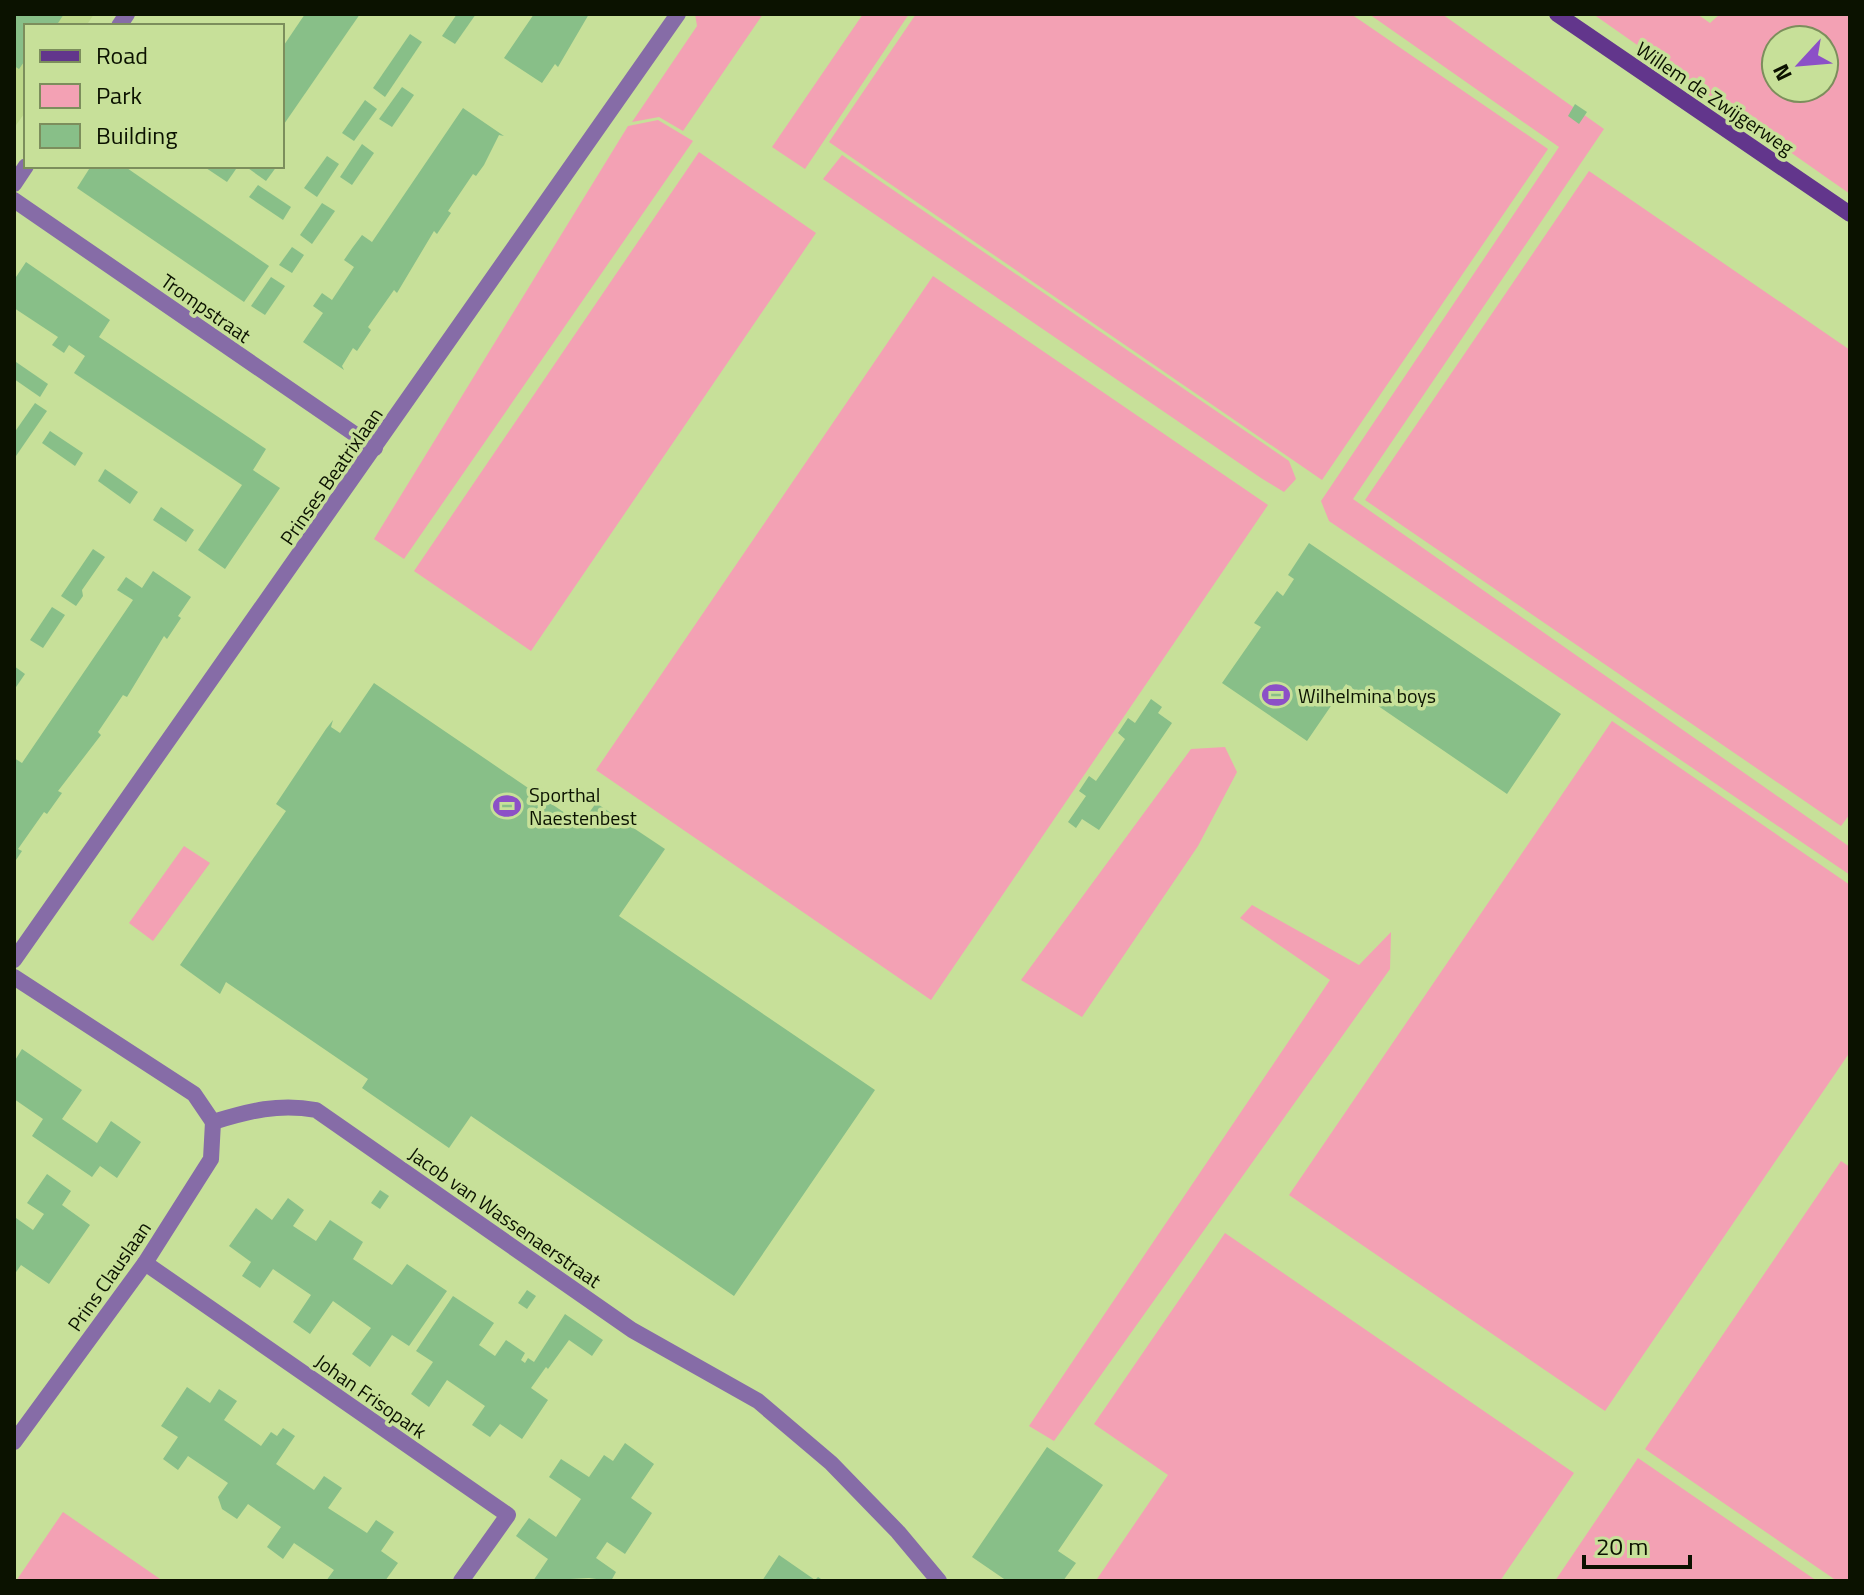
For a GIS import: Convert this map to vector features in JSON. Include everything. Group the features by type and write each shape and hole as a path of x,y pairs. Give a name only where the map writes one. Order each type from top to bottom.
{"main road":[{"name":"Willem de Zwijgerweg","path":"1557,14 1850,214"}],"street":[{"name":"Prinses Beatrixlaan","path":"14,960 678,14"},
{"name":"Trompstraat","path":"14,200 375,448"},
{"path":"14,977 194,1094 213,1122"},
{"name":"Jacob van Wassenaerstraat","path":"213,1122 255,1109 291,1105 316,1110 632,1330 758,1401 831,1463 898,1532 939,1581"},
{"name":"Prins Clauslaan","path":"14,1442 145,1263 211,1159 213,1122"},
{"name":"Johan Frisopark","path":"145,1263 508,1515 461,1581"}],"shaded area":[{"path":"14,14 94,14 87,24 24,24 24,114 14,128"}],"green space":[{"path":"695,14 763,14 683,131 659,117 632,122 697,26"},
{"path":"863,14 909,14 805,169 772,147"},
{"path":"916,14 1351,14 1548,149 1322,480 829,142"},
{"path":"1369,14 1442,14 1604,129 1353,499 1850,847 1850,875 1329,521 1321,501 1559,147"},
{"path":"1593,14 1697,14 1710,23 1720,14 1850,14 1850,194"},
{"path":"658,120 693,141 404,559 374,539 628,126"},
{"path":"699,152 816,233 531,651 414,571"},
{"path":"842,155 1289,461 1296,479 1284,492 1261,478 823,179"},
{"path":"1589,171 1850,350 1850,814 1841,826 1365,500"},
{"path":"933,276 1268,505 931,1000 596,770"},
{"path":"1612,721 1850,885 1850,1052 1605,1411 1289,1195"},
{"path":"1225,747 1237,772 1198,846 1082,1017 1021,980 1191,749"},
{"path":"184,846 210,863 153,941 129,923"},
{"path":"1252,905 1359,965 1391,932 1390,969 1054,1441 1029,1426 1330,980 1240,918"},
{"path":"1841,1161 1850,1167 1850,1581 1837,1581 1645,1449"},
{"path":"1225,1233 1574,1473 1500,1581 1097,1579 1168,1475 1094,1424"},
{"path":"1638,1458 1817,1581 1555,1581"},
{"path":"63,1512 163,1581 16,1581"}],"building":[{"path":"14,14 64,14 57,24 24,24 24,62 19,69 14,66"},
{"path":"305,14 360,14 284,124 284,45"},
{"path":"457,14 476,14 455,44 442,36"},
{"path":"534,14 589,14 558,67 555,64 542,83 504,58"},
{"path":"410,34 422,42 385,97 373,88"},
{"path":"402,87 414,95 392,127 379,119"},
{"path":"365,100 377,109 354,141 342,133"},
{"path":"1575,104 1587,112 1579,124 1568,116"},
{"path":"463,108 504,136 499,135 484,165 476,176 473,174 448,211 451,213 437,234 434,231 397,293 394,290 368,327 371,330 357,351 353,348 342,366 344,370 303,342 323,313 313,306 322,293 332,300 354,267 344,260 362,235 372,242"},
{"path":"362,144 374,153 352,185 340,177"},
{"path":"327,156 339,164 317,197 304,188"},
{"path":"90,168 127,168 269,266 244,302 77,188"},
{"path":"206,168 236,169 227,182"},
{"path":"248,168 276,168 266,181"},
{"path":"258,185 291,207 283,220 249,197"},
{"path":"322,203 335,211 312,244 300,235"},
{"path":"292,247 304,255 292,273 279,265"},
{"path":"26,262 110,320 99,337 266,449 253,470 280,488 225,569 198,550 242,485 74,373 85,356 69,345 64,353 52,345 58,337 14,308 14,280"},
{"path":"271,277 285,286 265,315 251,306"},
{"path":"16,362 48,384 40,397 14,379"},
{"path":"35,403 47,411 16,456 14,433"},
{"path":"50,431 83,453 75,466 42,443"},
{"path":"105,469 138,492 130,504 98,481"},
{"path":"161,507 194,530 186,542 153,520"},
{"path":"1309,543 1561,714 1507,794 1346,684 1307,741 1222,683 1261,627 1254,623 1277,591 1283,596 1294,579 1288,575"},
{"path":"93,549 105,557 82,590 83,596 76,606 61,596"},
{"path":"153,571 191,597 167,639 164,636 127,697 123,695 98,732 101,735 58,791 62,793 47,814 44,812 18,849 22,851 14,863 14,758 22,763 133,600 117,590 126,577 142,588"},
{"path":"52,607 65,615 43,648 30,640"},
{"path":"14,666 25,674 14,690"},
{"path":"374,683 581,824 596,803 665,849 619,916 875,1090 734,1296 471,1116 449,1148 362,1088 368,1079 226,982 220,994 180,965 286,811 276,804 326,729 333,720 331,727 340,733"},
{"path":"1151,699 1162,707 1158,713 1172,723 1099,830 1082,819 1076,828 1068,822 1086,796 1079,791 1089,776 1096,781 1125,739 1118,733 1128,718 1135,723"},
{"path":"22,1049 82,1090 62,1119 97,1143 111,1121 141,1142 117,1178 100,1166 92,1177 32,1136 43,1119 14,1099 14,1062"},
{"path":"47,1174 71,1191 62,1205 90,1225 49,1284 21,1265 14,1275 14,1220 16,1218 33,1230 44,1214 27,1203"},
{"path":"380,1190 389,1196 380,1209 371,1203"},
{"path":"288,1198 304,1210 293,1226 316,1241 330,1220 363,1242 353,1259 392,1285 407,1264 447,1291 409,1346 392,1335 370,1367 352,1354 371,1328 333,1301 310,1334 293,1322 311,1295 273,1269 260,1288 242,1276 251,1262 229,1246 256,1208 272,1220"},
{"path":"527,1290 536,1296 527,1309 518,1303"},
{"path":"453,1296 494,1323 479,1345 495,1356 506,1340 525,1353 521,1360 525,1363 528,1358 534,1362 565,1314 603,1340 592,1356 569,1340 548,1369 546,1367 531,1388 548,1400 522,1439 500,1424 490,1437 472,1425 485,1406 447,1380 429,1407 411,1394 433,1362 416,1351"},
{"path":"187,1387 210,1403 219,1389 237,1401 224,1420 261,1446 271,1432 277,1436 283,1428 295,1436 276,1464 314,1490 324,1476 342,1488 328,1508 367,1533 376,1520 394,1532 381,1551 398,1563 385,1581 326,1581 334,1570 294,1543 283,1559 267,1547 281,1527 248,1504 237,1519 222,1509 218,1497 228,1483 188,1456 178,1470 163,1459 178,1437 161,1426"},
{"path":"625,1443 654,1464 631,1498 652,1513 625,1554 607,1542 596,1558 616,1572 611,1581 589,1578 533,1581 548,1559 516,1536 529,1518 556,1537 581,1499 549,1477 561,1459 589,1477 604,1455 613,1461"},
{"path":"1047,1447 1103,1485 1058,1551 1076,1563 1063,1581 1007,1581 972,1557"},
{"path":"779,1555 815,1580 818,1577 824,1581 762,1581"}],"place":[{"name":"Wilhelmina boys","path":"1276,695"},
{"name":"Sporthal Naestenbest","path":"507,806"}]}
